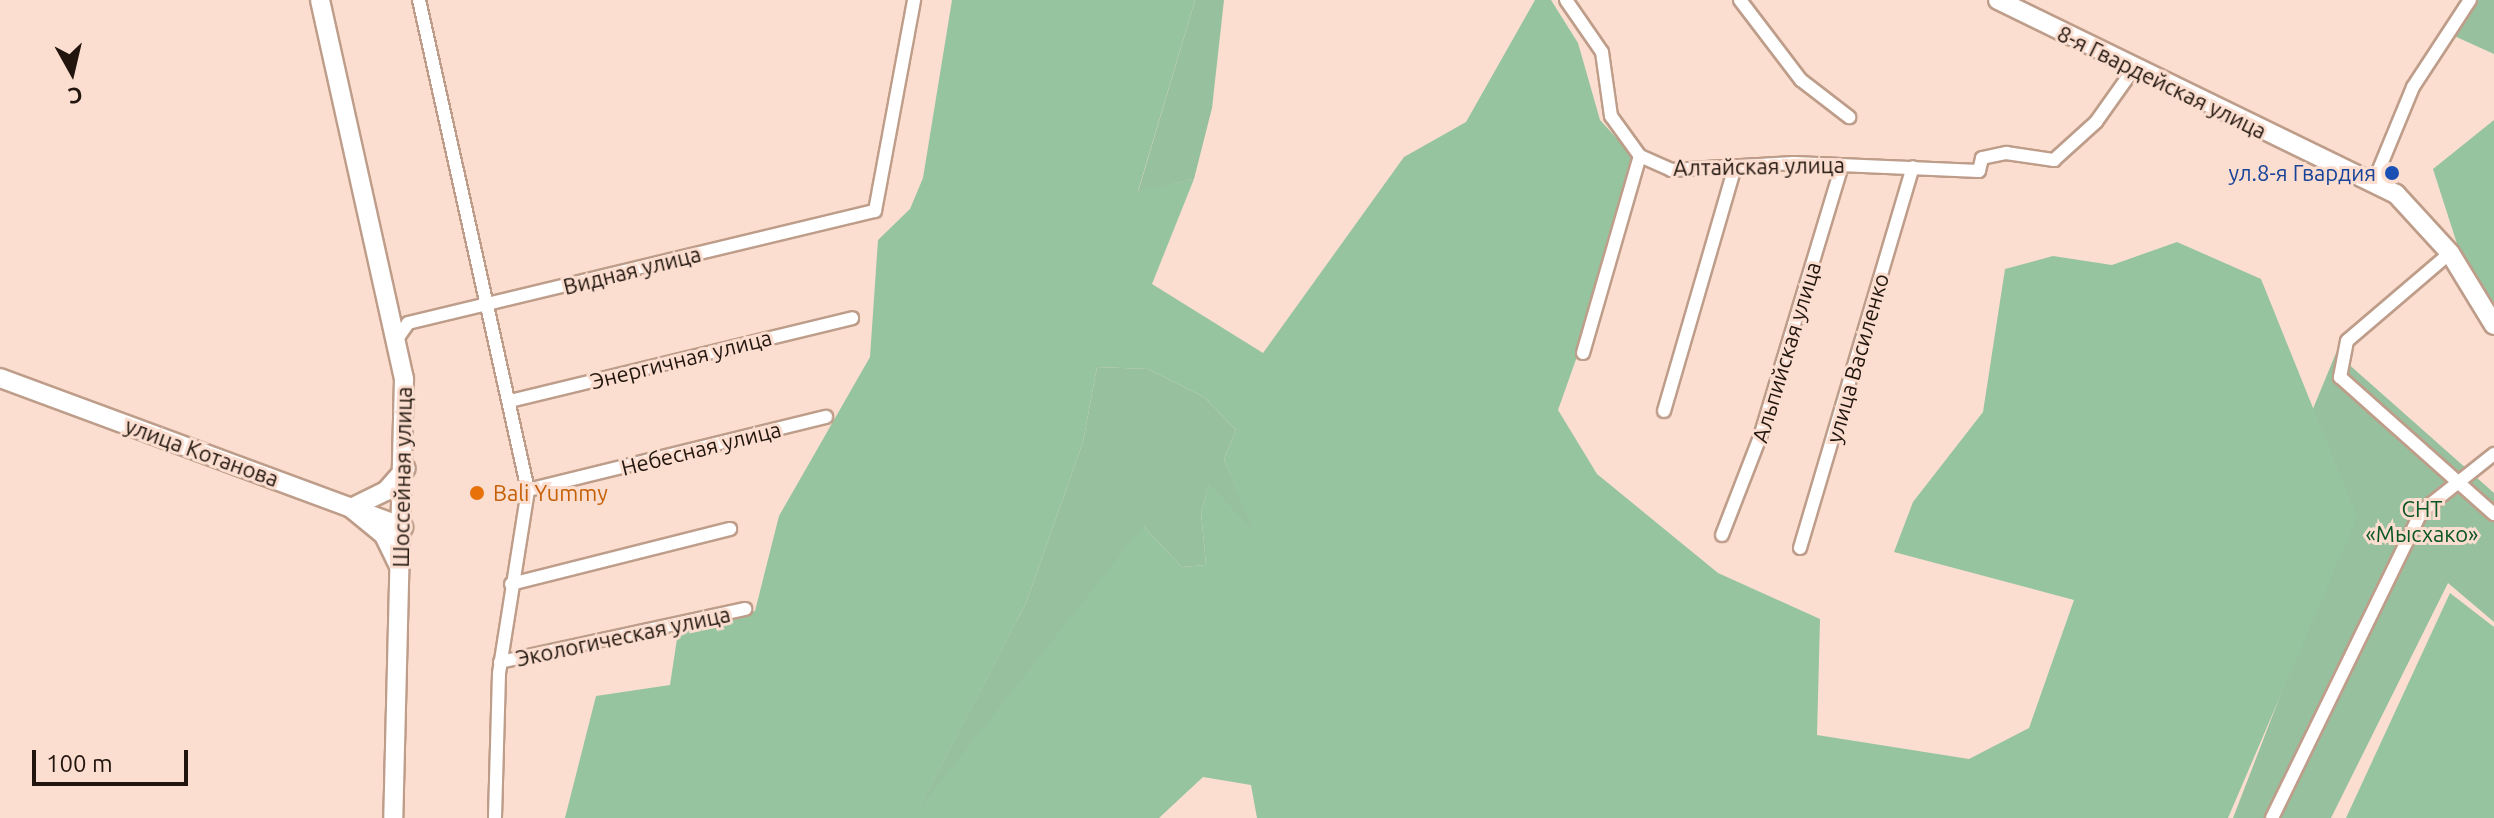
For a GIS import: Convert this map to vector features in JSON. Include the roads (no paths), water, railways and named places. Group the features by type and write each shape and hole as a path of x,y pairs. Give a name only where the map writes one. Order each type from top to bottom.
{"street":[{"name":"Шоссейная улица","path":"320,0 397,339 406,468 393,818"},
{"path":"419,0 528,490 500,662 495,818"},
{"name":"Видная улица","path":"397,339 408,323 875,211 914,0"},
{"name":"Алтайская улица","path":"1566,0 1602,52 1611,116 1640,156 1671,170 1842,165 1979,171 1982,158 2006,153 2054,160 2096,122 2133,70"},
{"path":"1740,0 1801,80 1849,117"},
{"name":"8-я Гвардейская улица","path":"1998,0 2029,7 2133,70 2373,184 2418,213 2450,253 2494,325"},
{"path":"2373,184 2413,87 2470,0"},
{"path":"1583,353 1640,156"},
{"name":"Альпийская улица","path":"1722,535 1760,437 1842,165"},
{"name":"улица Василенко","path":"1800,548 1913,167"},
{"path":"1664,411 1734,170"},
{"path":"2450,253 2347,341 2338,364 2346,388 2494,514"},
{"name":"Энергичная улица","path":"510,401 852,318"},
{"name":"улица Котанова","path":"0,378 403,527"},
{"name":"Небесная улица","path":"528,490 826,417"},
{"path":"2272,818 2422,511 2494,454"},
{"path":"401,575 384,535 351,508 386,491 406,468"},
{"path":"511,584 730,529"},
{"name":"Экологическая улица","path":"500,662 745,609"}],"place":[{"name":"ул.8-я Гвардия","path":"2392,173"},
{"name":"Bali Yummy","path":"477,493"}],"park label":[{"name":"СНТ «Мысхако»","path":"2422,520"}]}
